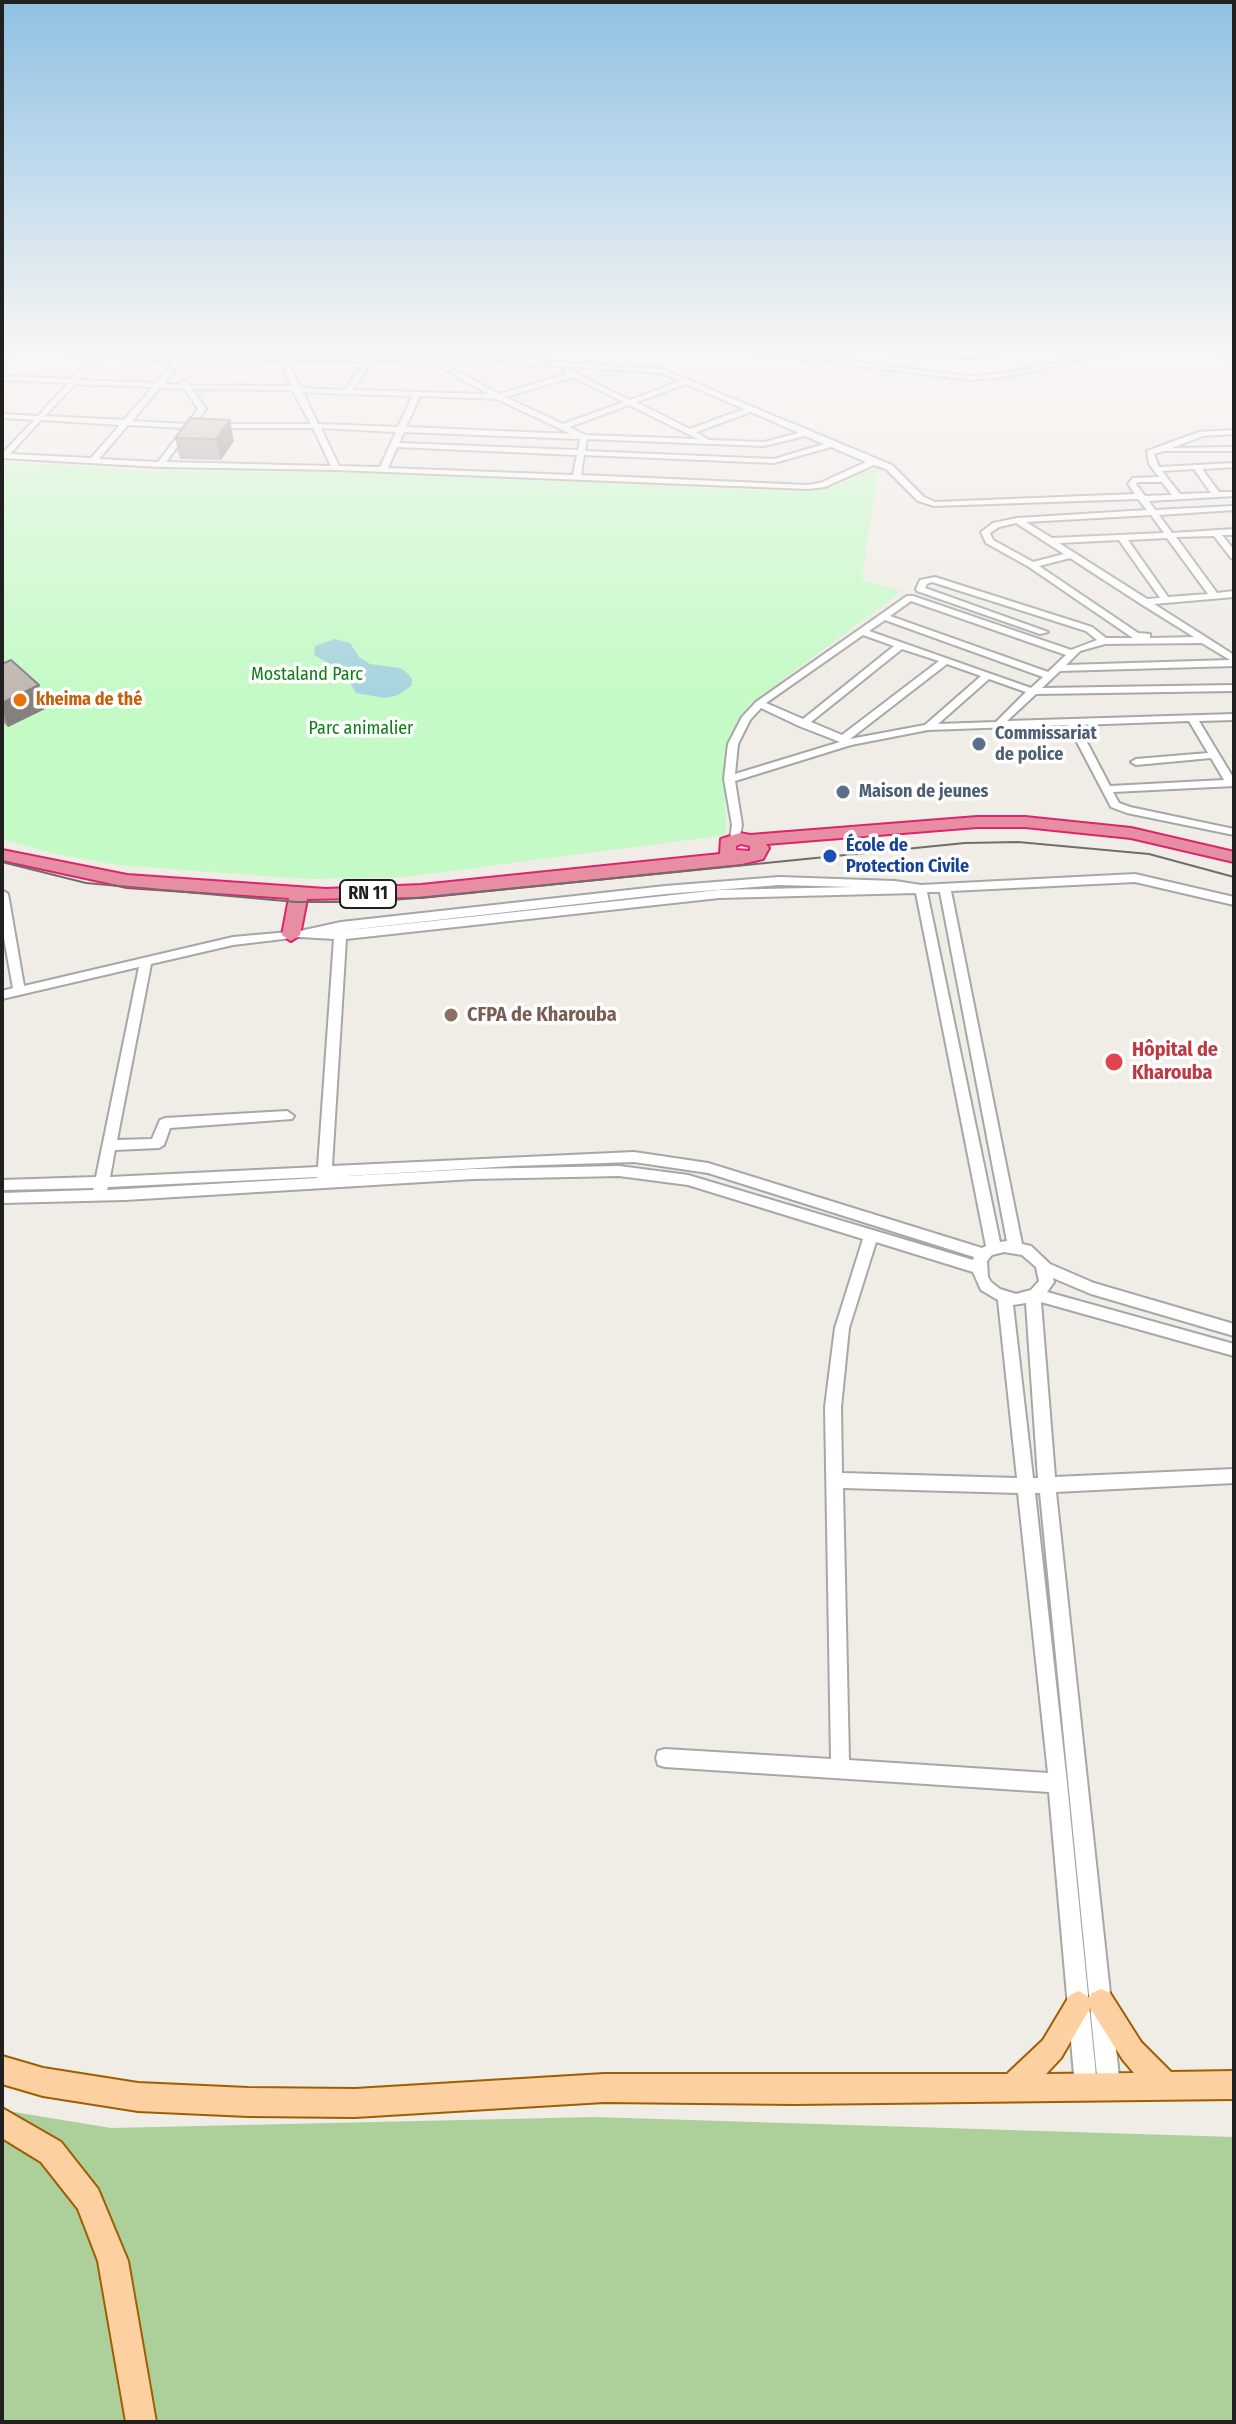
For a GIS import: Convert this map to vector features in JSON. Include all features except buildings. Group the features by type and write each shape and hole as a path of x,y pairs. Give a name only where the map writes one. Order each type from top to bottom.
{"highway":[{"name":"RN 11","path":"2,843 47,856 133,870 263,882 359,886 532,870 742,842 977,822 1025,822 1131,833 1234,857"},
{"name":"RN 11","path":"2,855 127,881 299,894 421,891 742,842 995,831 1131,843 1234,866"},
{"path":"296,934 299,894"}],"main road":[{"path":"1013,2087 1052,2049 1090,2003 1165,2086"},
{"path":"2,2070 43,2082 138,2097 248,2102 355,2103 604,2088 794,2090 1234,2085"},
{"path":"2,2122 51,2152 88,2199 113,2261 141,2422"}],"street":[{"path":"145,464 336,468 675,484 817,486 868,464"},
{"path":"334,464 336,468"},
{"path":"383,470 386,464"},
{"path":"477,474 482,464"},
{"path":"576,479 579,464"},
{"path":"675,484 677,464"},
{"path":"880,464 889,467 921,499 934,504 1234,494"},
{"path":"1154,464 1178,497"},
{"path":"1158,469 1233,466"},
{"path":"1196,467 1217,495"},
{"path":"1166,479 1133,482 1214,595"},
{"path":"1199,638 1136,636 1032,565 989,541 985,532 996,525 1017,520 1234,508"},
{"path":"1017,520 1234,661"},
{"path":"1050,541 1234,532"},
{"path":"1216,533 1234,556"},
{"path":"1122,538 1165,599"},
{"path":"1032,565 1070,555"},
{"path":"1043,632 920,589 923,582 932,579 1089,629 1104,641"},
{"path":"1144,602 1234,594"},
{"path":"742,842 729,779 736,737 759,704 882,616 914,598 1073,654"},
{"path":"882,616 1054,672 1234,661"},
{"path":"861,631 1032,691 1234,688"},
{"path":"999,724 1077,649 1104,641 1199,638"},
{"path":"803,724 900,646"},
{"path":"846,740 945,661"},
{"path":"928,727 987,676"},
{"path":"759,704 846,740"},
{"path":"729,779 846,740 928,727 1234,717"},
{"path":"1106,789 1232,783 1192,718"},
{"path":"1071,722 1113,803 1124,809 1234,832"},
{"path":"1136,762 1215,755"},
{"path":"296,934 340,936 719,894 921,889 1083,878 1135,878 1234,901"},
{"path":"2,995 233,941 341,926 734,883 881,884 921,889"},
{"path":"945,887 1015,1246"},
{"path":"921,889 948,1027 986,1257 986,1286 1016,1300 1035,1296 1234,1350"},
{"path":"2,894 19,990"},
{"path":"324,1177 340,936"},
{"path":"100,1189 146,960"},
{"path":"948,1027 971,1028"},
{"path":"109,1145 154,1144 159,1141 165,1123 287,1116"},
{"path":"2,1198 579,1158 672,1160 750,1180 903,1239"},
{"path":"324,1177 584,1170 656,1174 736,1194 871,1236 903,1239 986,1257 1015,1246 1035,1256 1044,1268 1047,1282 1035,1296 1047,1485 1098,2086"},
{"path":"2,1185 100,1189"},
{"path":"840,1767 833,1407 842,1328 871,1236"},
{"path":"1044,1268 1091,1288 1234,1330"},
{"path":"1005,1297 1023,1486 1058,1783 1090,2003"},
{"path":"834,1480 1023,1486 1234,1476"},
{"path":"665,1758 1058,1783"}],"green space":[{"name":"Mostaland Parc","path":"2,464 156,471 341,472 803,492 835,487 871,469 878,469 862,580 902,591 751,703 735,728 724,756 726,835 404,877 308,879 117,865 51,853 2,839"},
{"path":"2,2110 111,2128 594,2117 1234,2137 1234,2422 2,2422"}],"water":[{"path":"335,639 350,643 359,657 370,664 400,668 412,679 411,686 398,695 385,698 356,693 343,671 314,655 315,646"}],"tram line":[{"path":"2,862 86,883 296,902 369,902 427,897 965,843 1018,842 1149,854 1234,877"}],"place":[{"name":"kheima de thé","path":"20,700"},
{"name":"Commissariat de police","path":"979,744"},
{"name":"Maison de jeunes","path":"843,792"},
{"name":"École de Protection Civile","path":"830,856"},
{"name":"CFPA de Kharouba","path":"451,1015"},
{"name":"Hôpital de Kharouba","path":"1114,1062"}],"park label":[{"name":"Parc animalier","path":"361,729"}]}
